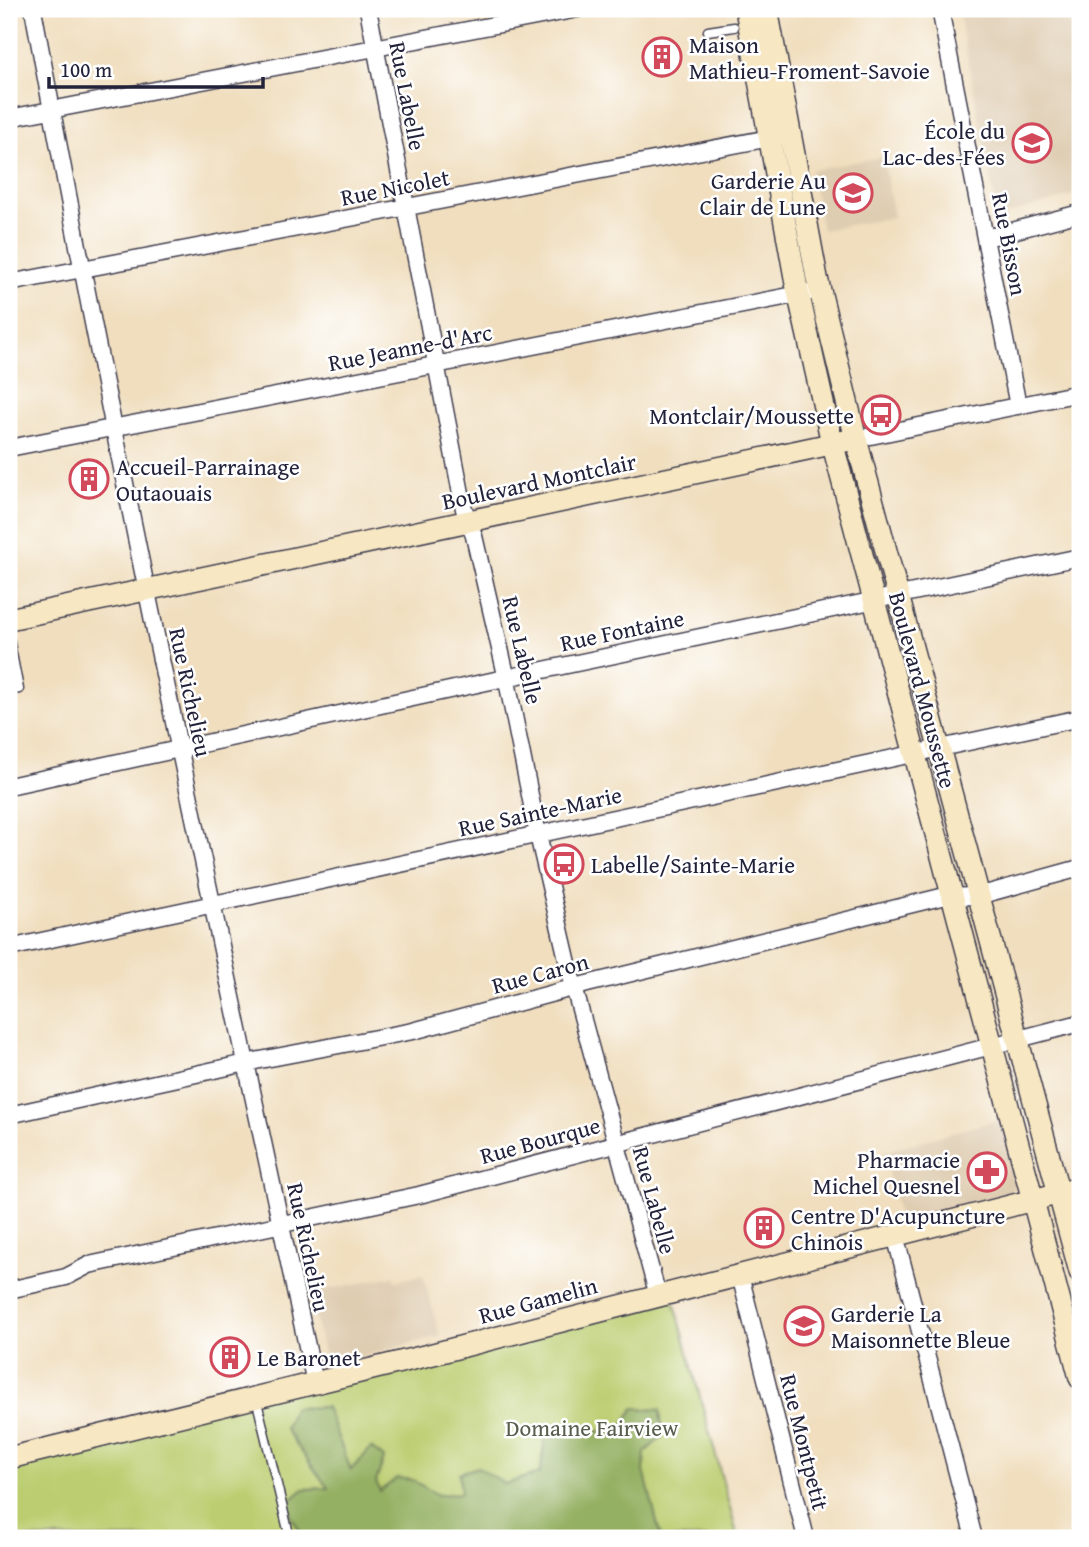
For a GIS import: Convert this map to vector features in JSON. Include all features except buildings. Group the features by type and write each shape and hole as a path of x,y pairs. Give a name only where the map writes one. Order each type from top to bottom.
{"street":[{"name":"Rue Richelieu","path":"33,9 81,270 146,591 315,1383"},
{"name":"Rue Labelle","path":"368,9 436,365 506,677 538,835 575,988 658,1296"},
{"path":"9,118 578,9"},
{"name":"Boulevard Moussette","path":"767,9 799,295 832,444 1080,1378"},
{"name":"Rue Bisson","path":"940,9 1018,406"},
{"name":"Boulevard Moussette","path":"740,18 780,136 856,439 978,896 1019,1038 1070,1191 1080,1272"},
{"name":"Rue Nicolet","path":"9,283 780,136"},
{"path":"986,238 1080,214"},
{"name":"Rue Jeanne-d'Arc","path":"9,448 820,290"},
{"name":"Boulevard Montclair","path":"9,619 1080,393"},
{"name":"Rue Fontaine","path":"9,786 506,677 1080,557"},
{"name":"Rue Sainte-Marie","path":"9,948 1080,718"},
{"name":"Rue Caron","path":"9,1115 412,1031 950,895 978,896 1080,868"},
{"name":"Rue Bourque","path":"9,1290 66,1277 89,1265 419,1195 1080,1023"},
{"name":"Rue Gamelin","path":"9,1458 1070,1191"},
{"path":"895,1235 974,1538"},
{"name":"Rue Montpetit","path":"740,1275 806,1538"}],"lane":[{"path":"708,31 740,18"},
{"path":"9,638 19,689 9,691"},
{"path":"256,1398 290,1538"}],"shaded area":[{"name":"École du Lac-des-Fées","path":"958,9 1080,9 1080,193 998,217"},
{"name":"Garderie Au Clair de Lune","path":"883,157 894,217 822,230 811,170"},
{"path":"1000,1119 1017,1182 1011,1192 900,1220 883,1152"},
{"path":"423,1275 440,1336 343,1361 336,1361 323,1352 309,1293 394,1276 395,1281"}],"green space":[{"name":"Domaine Fairview","path":"672,1293 738,1538 9,1538 9,1458"},
{"path":"326,1407 351,1470 371,1448 384,1458 376,1482 380,1491 397,1478 412,1480 438,1495 461,1493 459,1473 478,1467 505,1484 540,1473 545,1438 564,1431 620,1431 634,1408 660,1410 663,1436 645,1452 644,1471 661,1538 304,1538 291,1516 288,1502 304,1489 328,1488 285,1429 293,1408"}],"place":[{"name":"Maison Mathieu-Froment-Savoie","path":"662,57"},
{"name":"École du Lac-des-Fées","path":"1032,143"},
{"name":"Garderie Au Clair de Lune","path":"853,193"},
{"name":"Montclair/Moussette","path":"881,415"},
{"name":"Accueil-Parrainage Outaouais","path":"89,479"},
{"name":"Labelle/Sainte-Marie","path":"564,864"},
{"name":"Pharmacie Michel Quesnel","path":"987,1172"},
{"name":"Centre D'Acupuncture Chinois","path":"764,1228"},
{"name":"Garderie La Maisonnette Bleue","path":"804,1326"},
{"name":"Le Baronet","path":"230,1357"}]}
